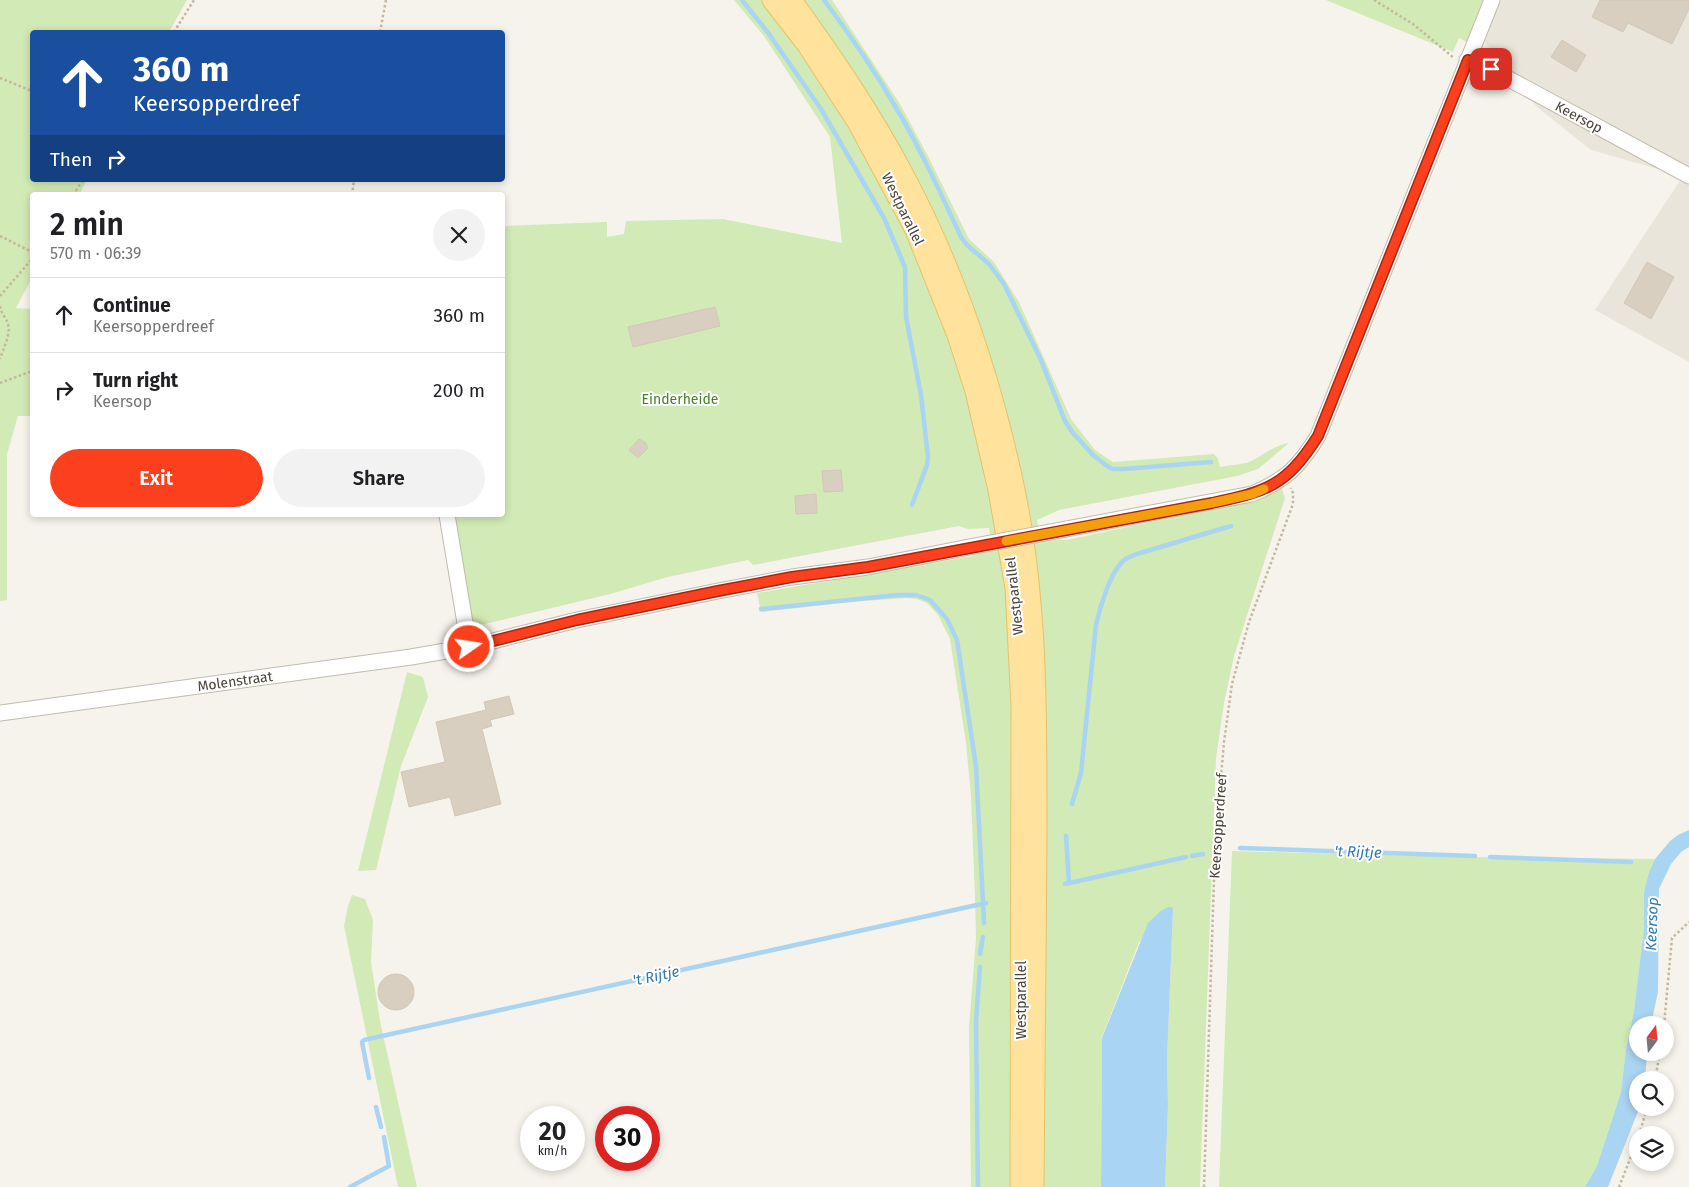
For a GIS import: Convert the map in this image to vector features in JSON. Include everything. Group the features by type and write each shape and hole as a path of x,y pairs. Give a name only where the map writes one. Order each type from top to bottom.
{"main road":[{"name":"Westparallel","path":"772,0 807,45 858,122 915,230 954,326 975,391 998,490 1015,588 1021,706 1020,1187"},
{"name":"Westparallel","path":"792,0 870,116 929,224 968,320 991,390 1015,490 1030,587 1036,705 1034,1187"}],"street":[{"path":"1285,478 1307,453 1318,436 1492,0"},
{"name":"Keersop","path":"1468,60 1483,65 1689,176"},
{"name":"Molenstraat","path":"0,713 410,657 469,647 577,620 718,591 792,577 868,567 1252,494 1270,487 1285,478"},
{"path":"447,517 469,647"}],"path":[{"path":"175,30 194,0"},
{"path":"380,30 386,0"},
{"path":"1374,0 1413,24 1452,57"},
{"path":"0,78 30,90"},
{"path":"0,236 30,251"},
{"path":"0,296 30,261"},
{"path":"0,306 1,313 8,324 9,332 0,359"},
{"path":"0,383 30,372"},
{"name":"Keersopperdreef","path":"1204,1187 1215,848 1224,742 1232,684 1249,622 1293,504 1292,490 1285,478"},
{"path":"1665,1016 1672,938 1689,922"},
{"path":"1619,1187 1629,1162"}],"shaded area":[{"path":"1497,0 1689,0 1689,362 1595,310 1683,176 1591,150 1537,107 1483,40"}],"green space":[{"path":"0,0 187,0 170,30 30,30 30,182 86,182 81,192 30,192 30,282 16,308 30,309 30,416 18,416 7,454 7,600 0,601"},
{"name":"Einderheide","path":"734,0 767,0 836,97 933,284 987,459 1012,624 1015,1187 971,1187 969,1027 976,938 975,897 971,797 966,743 950,639 938,615 927,603 917,599 849,602 761,612 757,593 972,556 992,548 989,528 968,529 959,526 753,565 748,560 668,577 610,594 472,627 448,517 505,517 505,226 607,222 607,237 624,234 626,221 723,219 842,243 830,137 764,36"},
{"path":"797,0 832,0 900,104 969,239 994,262 1019,302 1071,419 1095,450 1113,462 1214,454 1218,459 1220,467 1249,462 1273,448 1289,443 1258,469 1237,476 1059,510 1037,520 1041,539 1067,540 1212,509 1281,486 1285,498 1234,656 1224,703 1216,758 1200,1187 1165,1187 1168,1106 1167,1061 1173,910 1139,942 1102,1037 1101,1187 1038,1187 1012,452"},
{"path":"1326,0 1483,0 1467,42 1459,38 1453,52"},
{"path":"407,672 423,677 428,697 401,766 376,870 358,871"},
{"path":"1232,851 1468,857 1655,859 1644,892 1644,928 1634,1011 1633,1016 1629,1016 1629,1035 1621,1092 1597,1166 1585,1187 1219,1187"},
{"path":"352,895 365,899 373,920 371,962 380,1021 417,1187 398,1187 344,926"}],"water":[{"path":"1689,830 1689,847 1681,852 1671,864 1659,889 1658,992 1653,1016 1633,1016 1644,928 1644,892 1655,859 1670,841"},
{"path":"1168,907 1172,907 1173,910 1167,1061 1168,1106 1165,1187 1101,1187 1102,1038 1148,923"},
{"path":"1629,1035 1629,1061 1646,1061 1646,1071 1629,1071 1629,1116 1636,1116 1632,1126 1629,1126 1629,1134 1608,1187 1585,1187 1597,1166 1621,1092"}],"building":[{"path":"1600,0 1689,0 1689,9 1672,44 1628,23 1623,32 1592,17"},
{"path":"1562,40 1586,55 1576,72 1551,57"},
{"path":"1647,262 1674,277 1651,319 1624,303"},
{"path":"715,307 720,326 633,347 628,327"},
{"path":"639,439 645,442 648,448 638,458 629,450"},
{"path":"841,470 843,491 824,492 822,471"},
{"path":"816,494 817,513 796,514 795,496"},
{"path":"509,696 514,714 490,720 492,726 482,729 501,804 455,816 450,797 409,807 401,772 445,762 436,722 486,710 484,702"},
{"path":"396,974 403,975 409,979 413,985 413,999 409,1005 403,1009 396,1010 389,1009 383,1005 379,999 378,992 379,985 383,979 389,975"}],"waterway":[{"path":"742,0 769,34 821,109 884,218 905,267 906,317 921,395 928,457 927,465 912,505"},
{"path":"824,0 863,55 898,111 961,237 967,245 989,264 1004,284 1041,360 1065,421 1073,433 1093,455 1113,469 1211,462"},
{"path":"1072,804 1081,773 1096,625 1103,600 1118,566 1126,559 1137,554 1231,526"},
{"path":"761,609 897,595 916,595 930,600 947,619 957,640 976,766 984,923"},
{"path":"1066,836 1069,883"},
{"name":"'t Rijtje","path":"1240,848 1475,856"},
{"name":"'t Rijtje","path":"1192,856 1203,854"},
{"name":"'t Rijtje","path":"1065,884 1186,857"},
{"name":"'t Rijtje","path":"1490,857 1631,862"},
{"name":"'t Rijtje","path":"369,1078 362,1042 364,1040 986,903"},
{"path":"980,954 983,937"},
{"path":"978,1187 976,1021 980,967"},
{"name":"'t Rijtje","path":"376,1107 381,1127"},
{"name":"'t Rijtje","path":"350,1187 389,1166 384,1137"}],"slow traffic":[{"path":"1006,541 1212,503 1252,494 1264,489"}],"route":[{"path":"469,647 577,620 700,595 792,577 868,567 1212,503 1252,494 1270,487 1285,478 1297,466 1318,436 1468,60 1491,69"}]}
